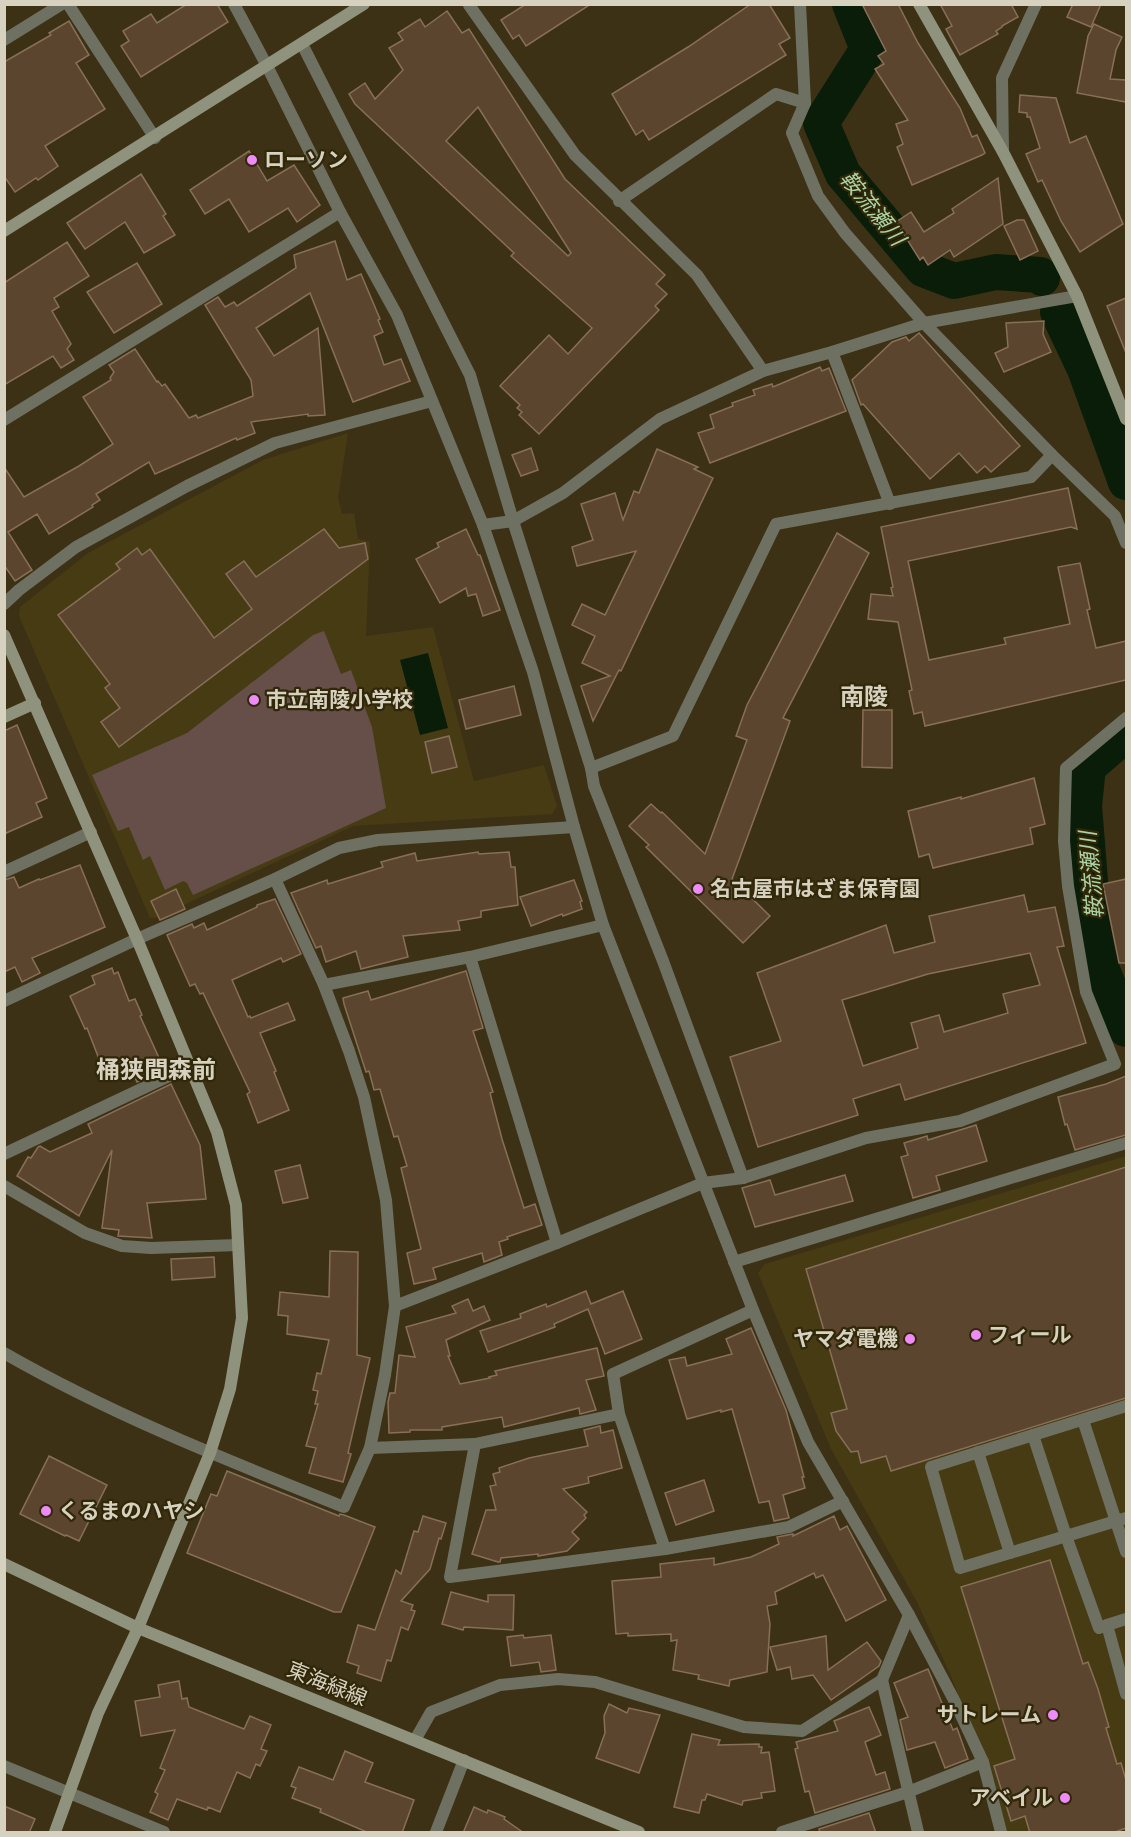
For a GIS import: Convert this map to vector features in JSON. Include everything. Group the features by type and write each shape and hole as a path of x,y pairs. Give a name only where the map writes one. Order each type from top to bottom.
{"street":[{"path":"4,40 62,4"},
{"path":"68,4 155,138"},
{"path":"234,4 340,212 397,315 483,525 533,672 574,827 603,924 753,1310 808,1442 909,1615 954,1700 983,1762 1000,1833"},
{"path":"4,231 155,138 364,4"},
{"path":"800,4 805,103 792,133 818,196 845,233 924,323 1052,455 1115,516 1126,543"},
{"path":"919,4 1003,152 1077,296 1126,419"},
{"path":"1003,152 1002,78 1036,4"},
{"path":"469,5 575,155 619,201 698,275 763,371"},
{"path":"302,44 471,375 513,521 591,768 594,786 663,961 743,1178"},
{"path":"619,201 776,94 805,103"},
{"path":"4,420 340,212"},
{"path":"483,525 513,521 563,493 660,419 763,371 924,323 1077,296"},
{"path":"832,352 890,504"},
{"path":"4,604 76,547 275,442 432,401"},
{"path":"591,768 673,736 776,524 1031,477 1052,455"},
{"path":"4,634 137,939 222,1149 236,1205 242,1318 230,1389 210,1454 138,1628 98,1713 55,1833"},
{"path":"4,717 35,703"},
{"path":"395,1306 703,1183 743,1178 866,1138 960,1121 1115,1064 1086,992 1070,898 1064,841 1066,768 1126,718"},
{"path":"4,1001 339,848 378,840 574,827"},
{"path":"4,872 91,832"},
{"path":"4,1353 53,1381 210,1454 344,1507 370,1448 385,1375 395,1306 386,1200 364,1097 324,985 275,879"},
{"path":"324,985 470,957 603,924"},
{"path":"470,957 557,1243"},
{"path":"4,1154 190,1066"},
{"path":"734,1262 1126,1143"},
{"path":"4,1186 85,1233 122,1246 151,1248 238,1245"},
{"path":"665,1549 619,1414 613,1374 753,1310"},
{"path":"1121,1519 960,1568 931,1467 1126,1406"},
{"path":"370,1448 475,1444 619,1414"},
{"path":"1083,1420 1121,1519 1126,1552"},
{"path":"1033,1435 1099,1628 1126,1619"},
{"path":"475,1444 450,1577 665,1549 789,1527 843,1501"},
{"path":"978,1452 1010,1553"},
{"name":"東海緑線","path":"4,1564 138,1628 639,1833"},
{"path":"415,1740 431,1712 500,1685 558,1679 595,1682 744,1727 802,1731 882,1680 909,1615"},
{"path":"1107,1625 1124,1673 1126,1694"},
{"path":"882,1680 918,1833"},
{"path":"436,1833 464,1760"},
{"path":"782,1833 908,1792 983,1762"},
{"path":"4,1766 164,1833"}],"shaded area":[{"name":"市立南陵小学校","path":"348,433 338,498 342,514 354,513 358,539 370,542 366,636 433,627 474,781 544,765 557,806 552,814 353,826 156,918 150,918 19,616 20,607 88,553 263,460"},
{"path":"324,631 341,674 351,670 372,727 386,808 193,895 187,883 183,881 165,890 150,856 143,860 129,827 118,831 92,775 187,733 313,635"},
{"path":"428,653 448,728 420,735 400,660"},
{"path":"1126,1156 1126,1832 1002,1832 988,1775 951,1676 917,1602 831,1449 758,1273 765,1264"}],"building":[{"path":"187,4 217,4 228,22 141,77 121,46 129,41 123,31 151,14 157,23"},
{"path":"526,4 591,4 526,46 519,35 513,39 501,20"},
{"path":"751,4 769,4 790,38 779,44 786,55 649,140 643,130 636,135 612,94 688,47"},
{"path":"862,4 898,4 918,43 960,108 972,137 977,135 985,153 912,185 897,147 903,144 896,124 908,120 875,69 884,64 878,56 886,51"},
{"path":"940,4 1011,4 1018,17 996,31 998,34 960,55 946,29 952,26"},
{"path":"1073,4 1101,4 1091,27 1067,17"},
{"path":"447,11 462,33 469,29 565,179 665,275 656,284 667,294 655,306 659,310 539,434 519,415 522,412 517,408 520,405 500,386 549,335 568,354 592,328 511,256 514,253 355,104 349,94 365,83 375,99 403,70 389,48 403,40 398,33 420,19 425,27","holes":["478,107 571,253 568,256 446,141"]},
{"path":"69,21 89,55 76,63 105,109 45,146 58,166 15,192 4,176 4,62 51,35 49,33"},
{"path":"1094,24 1122,37 1116,50 1110,79 1126,80 1126,102 1077,93 1088,36"},
{"path":"1020,95 1056,98 1070,143 1086,136 1123,224 1080,252 1061,221 1042,180 1038,182 1026,154 1040,148 1030,117 1027,117 1027,113 1019,112"},
{"path":"249,151 267,181 294,165 320,205 297,222 288,208 249,232 229,199 205,214 190,190"},
{"path":"141,174 166,214 163,216 175,235 144,253 125,222 85,249 67,223"},
{"path":"998,178 1003,224 954,257 950,250 928,265 923,257 920,260 896,222 911,212 924,232 954,213 952,209"},
{"path":"1017,220 1024,220 1038,251 1020,260 1004,226"},
{"path":"335,241 347,280 361,274 380,319 378,320 383,332 374,336 384,365 401,359 410,381 353,402 310,293 256,328 274,356 318,328 325,415 308,416 308,414 251,422 255,433 237,440 236,438 155,474 149,462 96,494 100,500 92,505 93,507 49,534 37,514 8,532 32,570 15,581 4,565 4,467 24,497 113,444 83,397 111,380 114,372 109,365 135,349 157,382 162,386 165,384 189,418 196,415 198,418 253,396 251,380 205,305 218,297 225,307 234,302 237,306 296,268 294,255"},
{"path":"67,242 89,276 54,298 59,307 52,311 71,344 67,349 74,360 61,368 53,356 4,385 4,283"},
{"path":"137,263 162,304 114,333 87,292"},
{"path":"1126,298 1126,353 1107,306"},
{"path":"1044,321 1043,334 1051,352 1004,372 995,353 1008,347 1006,323"},
{"path":"919,333 1020,446 991,472 985,466 977,473 959,453 930,479 863,404 861,405 852,380 892,342 906,337 909,341"},
{"path":"820,367 822,371 829,368 846,411 710,463 698,433 714,428 710,415 733,406 732,403 755,395 753,390 772,384 773,387"},
{"path":"531,448 538,470 521,476 512,455"},
{"path":"657,449 698,467 694,469 713,478 621,671 619,670 593,721 581,686 610,676 582,663 595,636 572,625 582,604 605,615 636,551 577,566 572,547 593,540 581,504 615,493 623,520 634,491 639,493"},
{"path":"1068,488 1077,529 1071,527 908,561 929,660 1006,644 1004,638 1070,624 1058,567 1080,563 1090,609 1087,610 1096,648 1126,641 1126,680 925,726 922,712 914,714 909,691 912,690 898,622 868,619 871,594 893,596 881,527"},
{"path":"324,529 339,548 365,543 368,559 119,747 101,722 120,708 105,688 110,684 58,615 120,569 116,564 137,548 142,555 150,549 214,638 252,609 226,574 244,561 256,577"},
{"path":"466,529 480,555 500,610 483,616 476,594 468,596 466,588 440,603 416,559 439,547 437,543"},
{"path":"837,533 869,553 783,718 790,721 732,879 770,916 743,943 646,847 649,845 629,826 651,804 705,854 747,740 736,736 747,705"},
{"path":"514,686 521,715 466,729 459,700"},
{"path":"863,710 892,710 892,768 862,767"},
{"path":"17,725 47,798 36,803 42,817 4,834 4,731"},
{"path":"449,736 457,767 432,773 425,742"},
{"path":"1034,778 1045,824 1030,828 1033,844 933,868 929,854 919,857 908,811 961,797 961,799"},
{"path":"478,852 479,854 509,852 511,867 515,867 518,905 481,911 481,917 458,921 460,930 403,936 408,957 361,969 356,951 326,962 321,946 316,948 291,893 327,880 328,884 383,867 381,862 415,853 417,861"},
{"path":"80,865 105,927 32,958 40,973 22,982 15,967 4,972 4,880 14,877 19,888"},
{"path":"1126,879 1126,963 1119,963 1103,884"},
{"path":"574,880 582,901 580,902 582,909 531,926 520,897"},
{"path":"176,889 185,909 160,920 151,901"},
{"path":"1024,895 1028,912 1055,907 1064,946 1057,947 1086,1043 905,1100 900,1084 853,1099 858,1115 758,1147 730,1057 781,1041 757,973 886,925 894,953 935,942 929,916","holes":["1030,953 1040,985 1003,994 1008,1013 944,1032 939,1015 911,1023 918,1048 863,1066 842,1000 928,974"]},
{"path":"275,899 301,954 283,962 281,958 232,980 248,1017 251,1018 288,1003 295,1020 260,1033 289,1110 258,1123 247,1094 250,1092 203,993 200,994 195,984 190,986 167,935 192,924 194,928 204,923 207,930 257,905"},
{"path":"112,968 114,974 118,972 129,1001 135,999 142,1015 140,1016 164,1069 137,1082 131,1068 106,1077 87,1028 85,1029 70,996 95,984 92,976"},
{"path":"466,971 483,1028 473,1031 493,1092 490,1093 502,1139 524,1208 535,1204 542,1225 499,1242 502,1255 484,1262 482,1253 433,1268 436,1279 414,1284 407,1253 421,1249 401,1168 407,1166 398,1136 394,1137 380,1089 374,1090 369,1071 366,1072 343,998 368,991 371,1000"},
{"path":"1126,1076 1126,1135 1075,1150 1067,1124 1065,1125 1058,1097"},
{"path":"171,1084 200,1145 206,1199 147,1203 152,1238 118,1236 119,1230 102,1228 112,1150 79,1216 17,1176 28,1157 31,1158 38,1147 50,1152 92,1133 88,1124"},
{"path":"976,1125 987,1161 936,1176 940,1190 913,1198 901,1157 908,1155 904,1143 927,1136 928,1140"},
{"path":"300,1165 308,1198 283,1203 275,1171"},
{"name":"フィール","path":"1126,1167 1126,1398 891,1471 886,1456 861,1463 858,1451 851,1452 836,1431 831,1413 847,1409 806,1269"},
{"path":"845,1175 853,1201 755,1227 742,1188 770,1180 775,1195"},
{"path":"330,1251 358,1252 357,1355 370,1358 348,1453 351,1454 343,1482 309,1473 316,1448 306,1446 318,1404 315,1404 318,1391 313,1390 317,1373 321,1374 329,1340 287,1334 288,1316 278,1315 280,1292 329,1297"},
{"path":"214,1257 215,1277 172,1280 171,1259"},
{"path":"586,1291 591,1304 623,1291 642,1339 605,1354 588,1309 554,1324 555,1327 488,1352 480,1331 521,1318 520,1314 546,1304 547,1307"},
{"path":"468,1299 473,1311 484,1306 490,1320 446,1340 450,1356 448,1356 460,1384 490,1378 497,1375 495,1371 597,1348 604,1376 586,1380 596,1410 580,1414 579,1408 504,1427 502,1417 442,1427 442,1430 410,1430 410,1432 389,1433 388,1402 390,1393 395,1393 399,1355 415,1357 406,1327 456,1313 452,1306"},
{"path":"751,1328 786,1410 804,1477 802,1477 805,1488 783,1495 789,1518 774,1521 769,1501 759,1503 732,1409 687,1419 669,1360 685,1357 687,1366 732,1354 726,1339"},
{"path":"600,1426 601,1433 613,1430 622,1468 588,1477 589,1483 563,1489 587,1512 584,1515 586,1518 572,1532 579,1539 567,1551 538,1556 538,1554 501,1558 500,1562 472,1554 486,1510 496,1510 490,1486 496,1485 493,1474 500,1472 499,1468 529,1458 588,1446 584,1430"},
{"path":"49,1456 107,1485 79,1541 20,1514"},
{"path":"227,1471 339,1516 344,1515 375,1527 341,1612 334,1612 187,1553 211,1494 217,1496"},
{"path":"704,1480 714,1511 676,1525 665,1493"},
{"path":"423,1516 446,1523 430,1569 401,1601 413,1605 411,1610 415,1611 408,1630 401,1627 391,1661 387,1660 381,1681 357,1673 359,1666 347,1662 358,1625 375,1630 396,1570 401,1574 414,1531 418,1532"},
{"path":"834,1516 840,1530 847,1526 886,1600 846,1621 823,1575 816,1578 814,1573 775,1592 777,1604 767,1606 770,1624 767,1672 730,1680 729,1686 698,1679 699,1675 673,1670 677,1640 671,1641 671,1634 628,1636 628,1633 616,1634 612,1581 661,1577 660,1564 714,1558 714,1565 751,1557 779,1544 777,1537 793,1534 793,1536"},
{"path":"1050,1560 1083,1664 1088,1662 1098,1689 1109,1727 1106,1728 1117,1764 1121,1763 1126,1780 1126,1828 1112,1833 1030,1833 1025,1816 1011,1821 994,1766 1015,1759 961,1587"},
{"path":"451,1592 488,1602 488,1595 514,1595 513,1630 464,1627 463,1630 442,1624"},
{"path":"523,1635 524,1638 551,1635 556,1670 541,1672 539,1662 511,1666 507,1637"},
{"path":"826,1636 828,1670 867,1642 881,1661 879,1666 831,1700 813,1675 792,1679 790,1667 777,1670 770,1647"},
{"path":"928,1669 953,1730 957,1728 968,1759 945,1768 935,1742 907,1750 900,1720 908,1717 894,1683"},
{"path":"179,1681 182,1699 187,1698 189,1707 244,1729 250,1716 271,1725 261,1749 267,1751 260,1766 256,1764 250,1778 237,1772 220,1812 208,1807 207,1810 177,1799 168,1820 150,1812 158,1794 155,1792 165,1770 160,1768 175,1730 141,1736 135,1701 160,1697 158,1685"},
{"path":"609,1704 627,1713 629,1708 660,1715 639,1773 596,1758 605,1733 604,1716"},
{"path":"869,1707 881,1735 865,1742 876,1775 885,1772 890,1789 815,1813 809,1791 805,1792 795,1749 798,1748 796,1742 838,1731 834,1721"},
{"path":"692,1734 720,1740 718,1745 759,1744 759,1747 762,1747 761,1753 769,1752 775,1791 761,1793 762,1798 743,1801 742,1805 707,1794 705,1800 702,1800 699,1813 674,1807"},
{"path":"345,1751 373,1763 365,1782 414,1800 402,1833 369,1833 320,1812 321,1809 292,1798 296,1788 291,1786 299,1767 333,1780"},
{"path":"4,1806 35,1819 29,1833 4,1833"},
{"path":"474,1807 505,1817 504,1819 524,1833 463,1833"},
{"path":"869,1813 876,1833 820,1833 819,1829"}],"waterway":[{"name":"鞍流瀬川","path":"850,4 868,49 821,123 843,174 923,269 954,281 996,272 1040,275 1042,278"},
{"name":"鞍流瀬川","path":"1058,312 1085,369 1126,482"},
{"name":"鞍流瀬川","path":"1126,734 1088,767 1084,806 1091,894 1102,970 1126,1029"}],"place":[{"name":"ローソン","path":"252,160"},
{"name":"市立南陵小学校","path":"254,700"},
{"name":"名古屋市はざま保育園","path":"698,889"},
{"name":"フィール","path":"976,1335"},
{"name":"ヤマダ電機","path":"910,1339"},
{"name":"くるまのハヤシ","path":"46,1511"},
{"name":"サトレーム","path":"1053,1715"},
{"name":"アベイル","path":"1065,1798"}],"district":[{"name":"南陵","path":"864,697"},
{"name":"桶狭間森前","path":"156,1070"}]}
